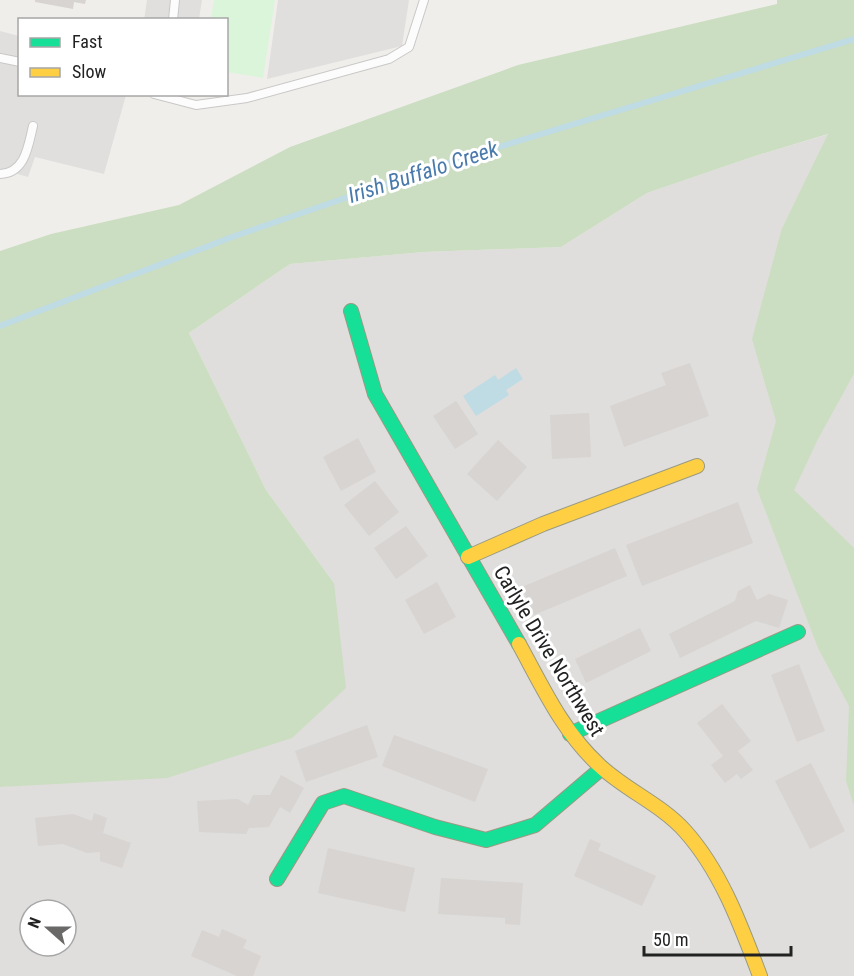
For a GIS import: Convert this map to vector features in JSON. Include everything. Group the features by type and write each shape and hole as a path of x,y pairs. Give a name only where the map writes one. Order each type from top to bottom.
{"street":[{"name":"Carlyle Drive Northwest","path":"351,311 375,394 570,734 602,768 664,813 697,846 727,899 760,976"},
{"path":"468,557 543,524 697,466"},
{"path":"570,734 798,632"},
{"path":"277,879 323,803 344,796 435,827 486,840 535,825 602,768"}],"lane":[{"path":"172,18 176,0"},
{"path":"162,96 196,105 248,98 389,59 409,47 424,0"},
{"path":"0,58 18,62"},
{"path":"0,174 12,172 25,157 33,126"}],"shaded area":[{"path":"147,0 202,0 199,18 144,18"},
{"path":"278,0 409,0 402,46 267,79"},
{"path":"0,31 18,36 18,96 126,96 104,174 35,157 28,177 0,169"},
{"path":"829,134 782,228 817,439 854,374 854,976 0,976 0,787 21,785 334,583 266,490 189,333 290,264 424,252 561,247 647,193 752,157"}],"green space":[{"path":"214,0 275,0 263,78 228,72 228,18 211,18"},
{"path":"777,0 854,0 854,374 818,439 794,490 854,548 854,806 846,781 849,706 818,648 757,489 776,421 752,339 782,228 828,134 647,193 561,247 424,252 290,264 189,333 266,490 334,583 346,688 292,738 167,778 0,787 0,251 51,234 179,205 290,147 518,65 777,4"}],"water":[{"path":"516,368 523,379 506,390 509,395 476,416 463,396 495,375 498,380"}],"building":[{"path":"35,0 86,0 85,4 74,2 73,9 35,2"},
{"path":"690,363 709,416 624,447 610,406 666,385 661,373"},
{"path":"456,401 478,434 455,449 433,416"},
{"path":"589,413 591,457 552,459 550,415"},
{"path":"358,438 376,472 341,491 323,457"},
{"path":"498,440 527,467 497,501 467,474"},
{"path":"375,481 399,512 369,536 344,505"},
{"path":"738,502 753,543 642,586 626,545"},
{"path":"406,526 428,556 396,579 374,548"},
{"path":"615,548 627,576 534,615 522,587"},
{"path":"437,582 456,617 424,634 405,600"},
{"path":"750,585 757,600 769,594 788,600 779,628 756,621 680,658 669,634 735,601 738,591"},
{"path":"640,628 651,651 586,683 575,659"},
{"path":"799,664 825,731 797,742 771,675"},
{"path":"722,704 751,741 738,751 753,770 741,779 737,774 725,783 711,765 723,756 697,723"},
{"path":"367,725 378,757 306,782 295,751"},
{"path":"394,735 488,769 475,802 382,766"},
{"path":"811,763 845,831 810,849 775,781"},
{"path":"281,775 304,788 290,813 280,807 269,827 249,828 246,834 199,832 197,801 238,799 248,805 253,795 270,795"},
{"path":"94,813 107,818 103,833 131,843 122,868 100,861 100,852 87,853 63,844 38,846 35,818 73,814 92,821"},
{"path":"590,839 601,844 598,850 656,876 642,906 574,876"},
{"path":"328,848 415,868 405,912 318,893"},
{"path":"441,878 523,883 520,925 505,924 505,918 438,914"},
{"path":"222,929 247,940 243,948 261,956 253,976 237,976 191,956 202,930 219,937"}],"waterway":[{"name":"Irish Buffalo Creek","path":"0,326 232,237 456,160 854,39"}],"traffic: fast":[{"path":"351,311 375,394 519,644"},
{"path":"570,734 798,632"},
{"path":"277,879 323,803 344,796 435,827 486,840 535,825 602,768"}],"traffic: slow":[{"path":"468,557 543,524 697,466"},
{"path":"519,644 554,708 586,752 609,774 675,821 698,847 720,881 760,976"}]}
